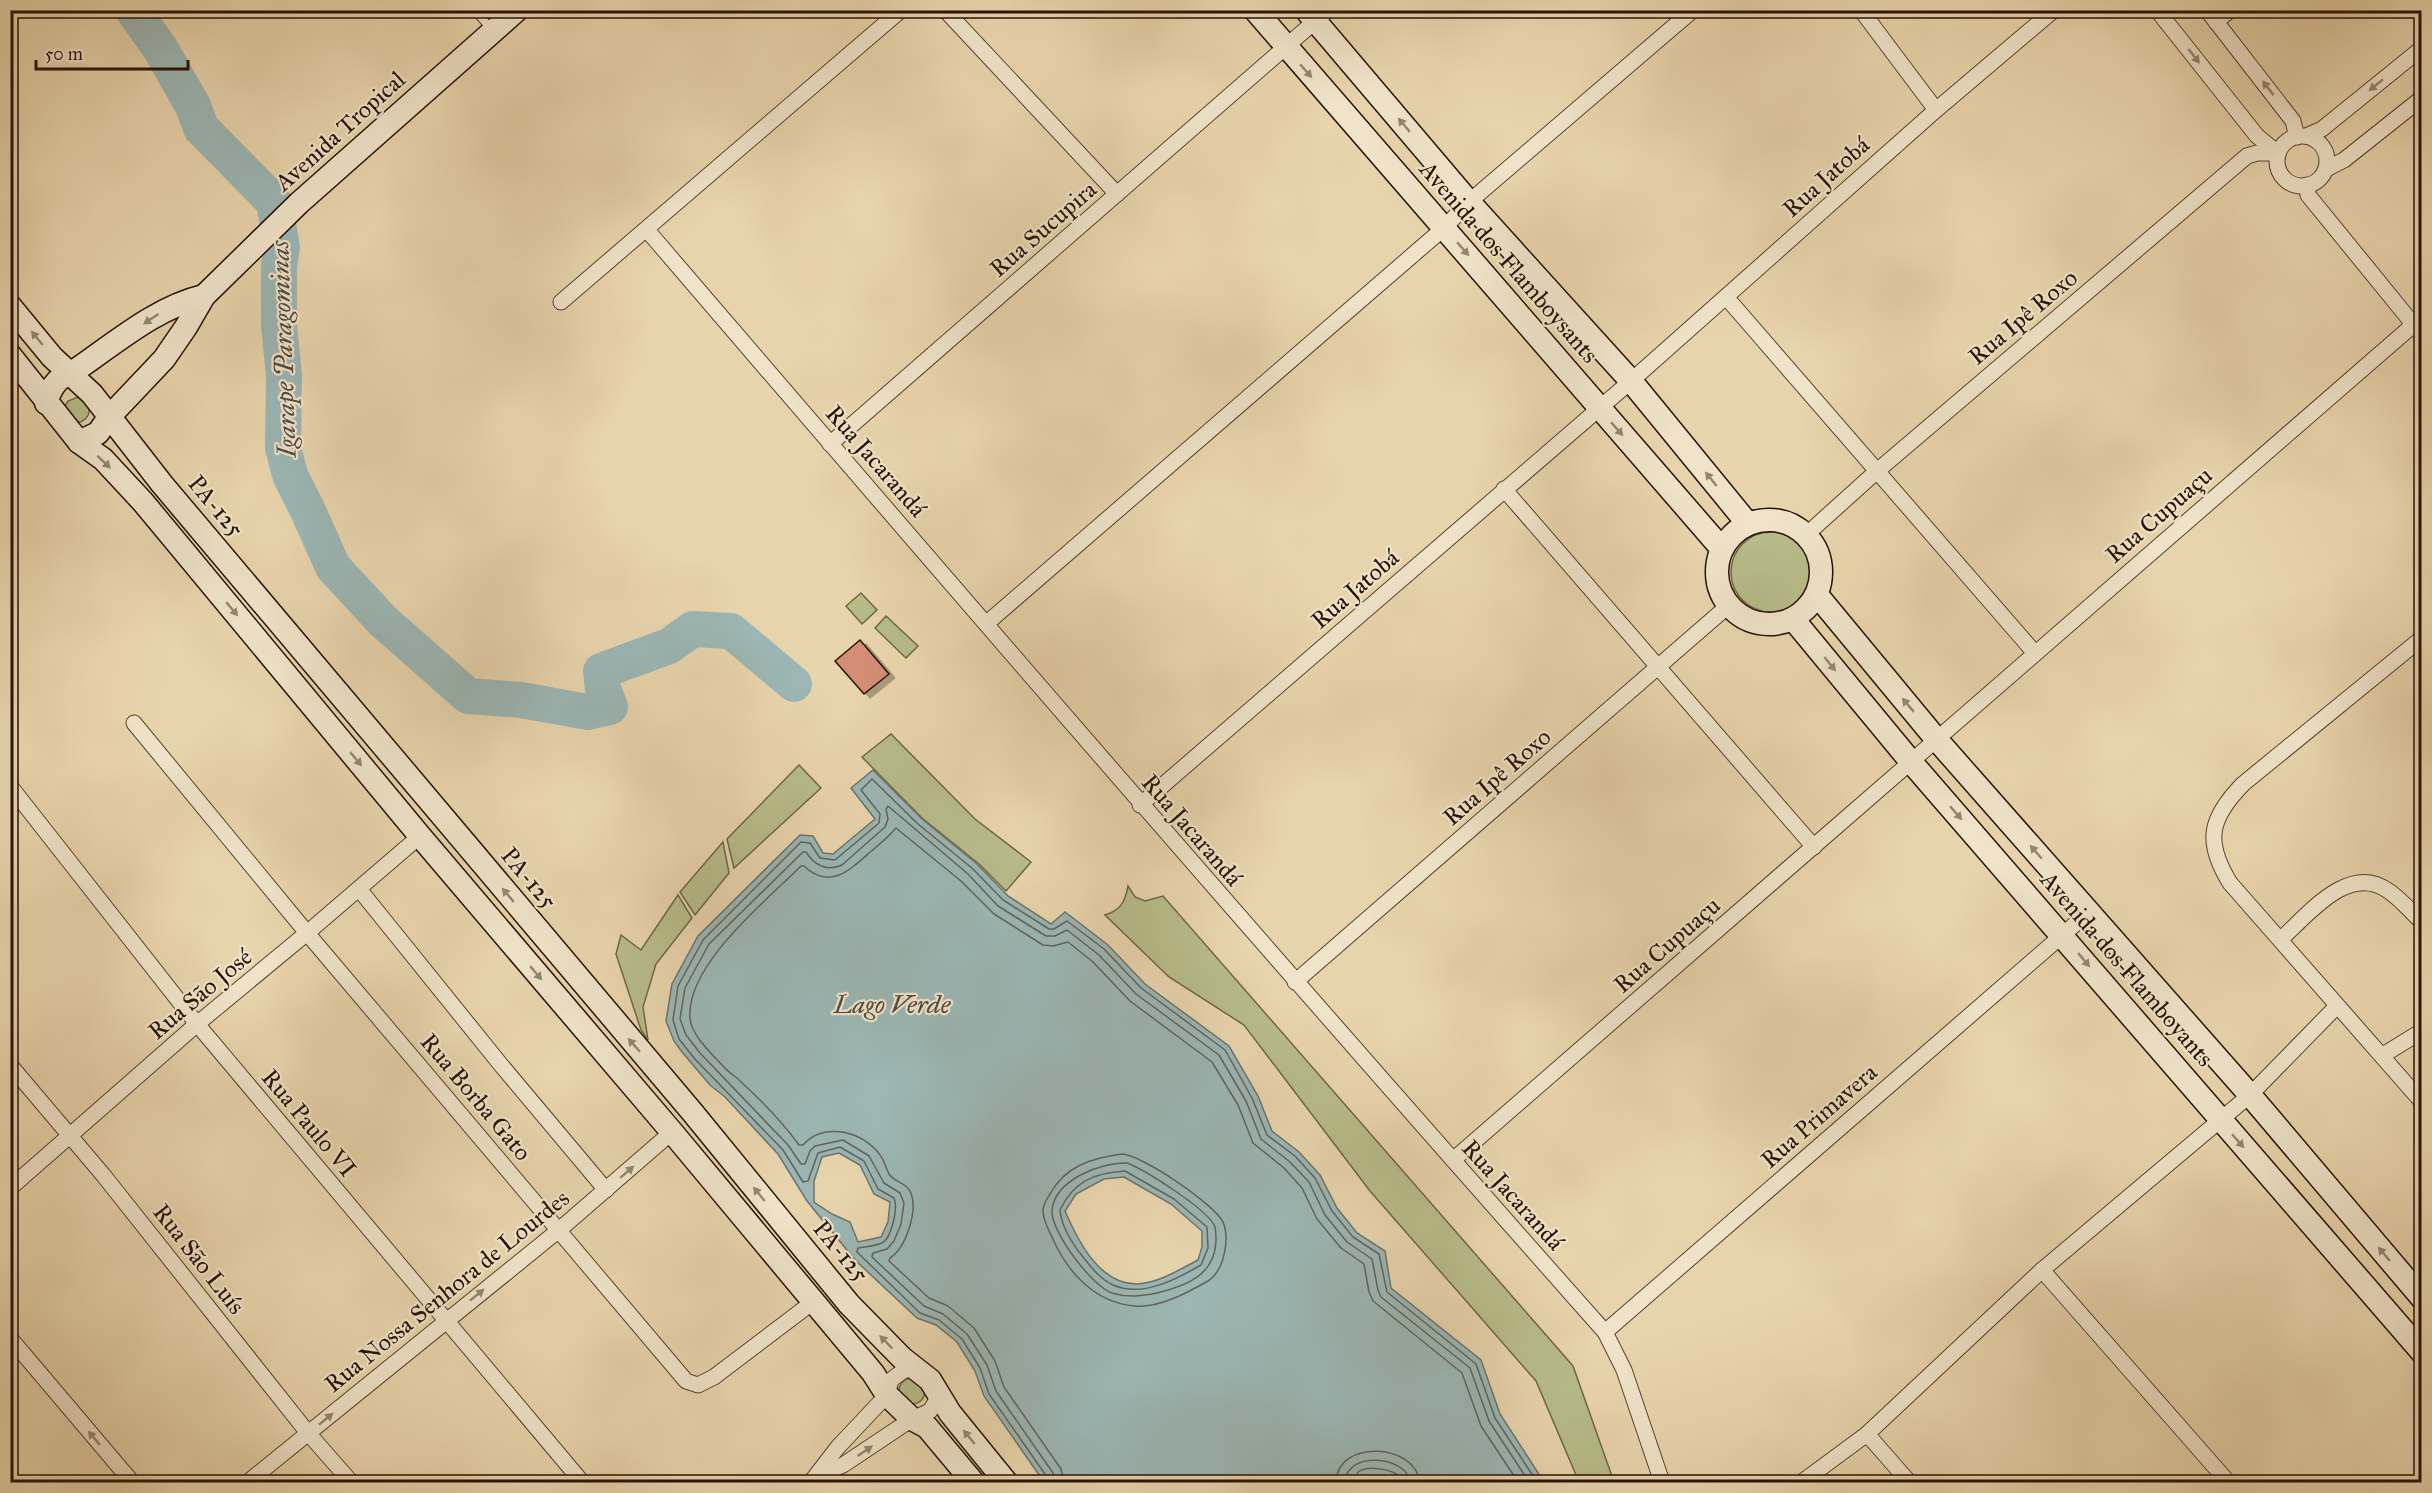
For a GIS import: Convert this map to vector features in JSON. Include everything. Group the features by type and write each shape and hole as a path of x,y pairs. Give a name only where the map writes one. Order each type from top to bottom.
{"street":[{"name":"Avenida Tropical","path":"204,296 299,203 517,10"},
{"path":"561,302 901,10"},
{"path":"945,10 1118,194"},
{"name":"Avenida dos Flamboysants","path":"1255,10 1722,549"},
{"path":"987,623 1444,228 1469,202 1693,10"},
{"path":"1861,10 1936,110"},
{"name":"Rua Jatobá","path":"1140,805 1631,381 1936,110 2054,10"},
{"path":"2157,10 2257,136 2278,153"},
{"path":"2229,10 2212,16 2294,121 2301,137 2320,144 2325,152 2326,169"},
{"name":"Rua Sucupira","path":"830,444 1286,48 1317,14"},
{"name":"Avenida dos Flamboysants","path":"1317,14 1469,202 1631,381 1748,524"},
{"path":"2421,48 2322,129 2282,146 2278,153 2278,170 2283,177 2298,186 2315,182 2326,169 2344,160 2421,98"},
{"name":"Rua Ipê Roxo","path":"1806,535 1877,471 2247,156 2257,153 2278,153"},
{"path":"2307,185 2308,195 2417,331"},
{"name":"Rua Jacarandá","path":"647,230 987,623 1140,805 1605,1332 1624,1370 1662,1482"},
{"path":"46,403 56,383 64,376 163,311 185,300 204,296"},
{"path":"79,442 98,434 106,426 110,416 164,359 204,296"},
{"path":"1726,297 2034,652"},
{"name":"PA-125","path":"10,306 52,357 92,394 162,484 693,1113 849,1304 902,1358 930,1380 950,1413 1006,1482"},
{"name":"Rua Cupuaçu","path":"1453,1160 1912,763 2034,652 2417,331"},
{"path":"10,355 79,442 103,459 143,502 420,836 873,1373 887,1395 912,1419 927,1426 973,1482"},
{"path":"1504,489 1814,847"},
{"path":"1768,520 1788,524 1806,535 1816,548 1821,563 1821,580 1816,595 1807,609 1793,619 1776,625 1758,624 1741,618 1728,606 1718,588 1716,568 1722,549 1733,534 1748,524 1768,520"},
{"name":"Avenida dos Flamboyants","path":"1816,595 1937,740 2250,1095 2421,1298"},
{"name":"Rua Ipê Roxo","path":"1295,982 1728,606"},
{"name":"Avenida dos Flamboyants","path":"1793,619 1912,763 2421,1353"},
{"path":"2421,638 2243,784 2220,810 2214,838 2220,867 2230,883 2337,1006 2383,1055 2421,1102"},
{"name":"Rua Borba Gato","path":"134,723 686,1381 698,1385 714,1377 813,1302"},
{"name":"Rua Paulo VI","path":"10,786 197,1024 444,1321 582,1482"},
{"name":"Rua São José","path":"10,1188 197,1024 308,933 420,836"},
{"path":"2281,939 2342,887 2360,883 2370,883 2388,890 2421,922"},
{"path":"359,889 501,1065 606,1190"},
{"name":"Rua Primavera","path":"1605,1332 2089,912"},
{"path":"1803,1482 1867,1434 2043,1270 2250,1095 2337,1006"},
{"path":"2383,1055 2421,1031"},
{"name":"Rua São Luís","path":"10,1065 70,1136 308,1433 351,1482"},
{"name":"Rua Nossa Senhora de Lourdes","path":"248,1482 559,1230 672,1132"},
{"path":"2043,1270 2228,1482"},
{"path":"10,1338 132,1482"},
{"path":"814,1480 828,1458 887,1395 891,1380 897,1374 916,1368"},
{"path":"814,1480 843,1465 912,1419 930,1411 940,1395"},
{"path":"1867,1434 1909,1482"}],"lane":[{"path":"474,10 493,31"}],"green space":[{"path":"78,397 86,403 89,411 86,418 77,423 65,406 68,401"},
{"path":"1771,532 1786,535 1799,544 1808,557 1811,572 1808,587 1799,600 1786,609 1771,612 1756,609 1743,600 1734,587 1731,572 1734,557 1743,544 1756,535"},
{"path":"861,593 877,610 862,624 846,606"},
{"path":"886,616 918,646 906,658 875,628"},
{"path":"891,734 975,819 1031,862 1006,891 979,864 922,818 862,757"},
{"path":"799,765 821,788 734,868 727,839"},
{"path":"723,842 729,873 695,915 680,892"},
{"path":"1128,886 1135,897 1145,901 1163,896 1573,1366 1614,1482 1579,1482 1536,1381 1370,1191 1244,1025 1169,977 1105,915 1115,911 1121,905"},
{"path":"678,895 692,918 656,964 643,1007 648,1040 641,1030 616,954 621,935 641,950"},
{"path":"912,1378 921,1382 925,1391 921,1400 912,1404 903,1400 899,1391 903,1382"}],"water":[{"name":"Lago Verde","path":"873,770 922,819 977,864 1008,896 1051,924 1065,912 1108,945 1145,984 1229,1046 1258,1096 1272,1131 1299,1152 1320,1175 1337,1208 1357,1233 1385,1251 1391,1288 1481,1360 1500,1414 1544,1482 1406,1482 1382,1476 1363,1475 1357,1482 1044,1482 984,1396 975,1371 957,1342 936,1325 917,1318 855,1260 807,1201 778,1154 725,1097 710,1085 682,1052 674,1041 666,1021 672,984 698,936 800,835 813,836 823,853 833,854 875,819 851,788","holes":["839,1153 860,1165 874,1194 890,1202 888,1222 881,1237 858,1242 850,1222 814,1202 814,1181 822,1157","1124,1177 1171,1204 1202,1231 1202,1247 1198,1260 1161,1279 1137,1284 1112,1277 1092,1259 1076,1235 1065,1211 1076,1194 1104,1179"]}],"building":[{"path":"860,640 889,674 864,694 835,661"}],"waterway":[{"name":"Igarape Paragominas","path":"133,10 160,48 193,106 201,128 274,202 282,247 279,266 279,325 284,376 283,447 290,475 333,567 383,621 468,696 521,700 588,712 610,707 603,689 601,671 669,646 693,629 731,631 794,684"}]}
